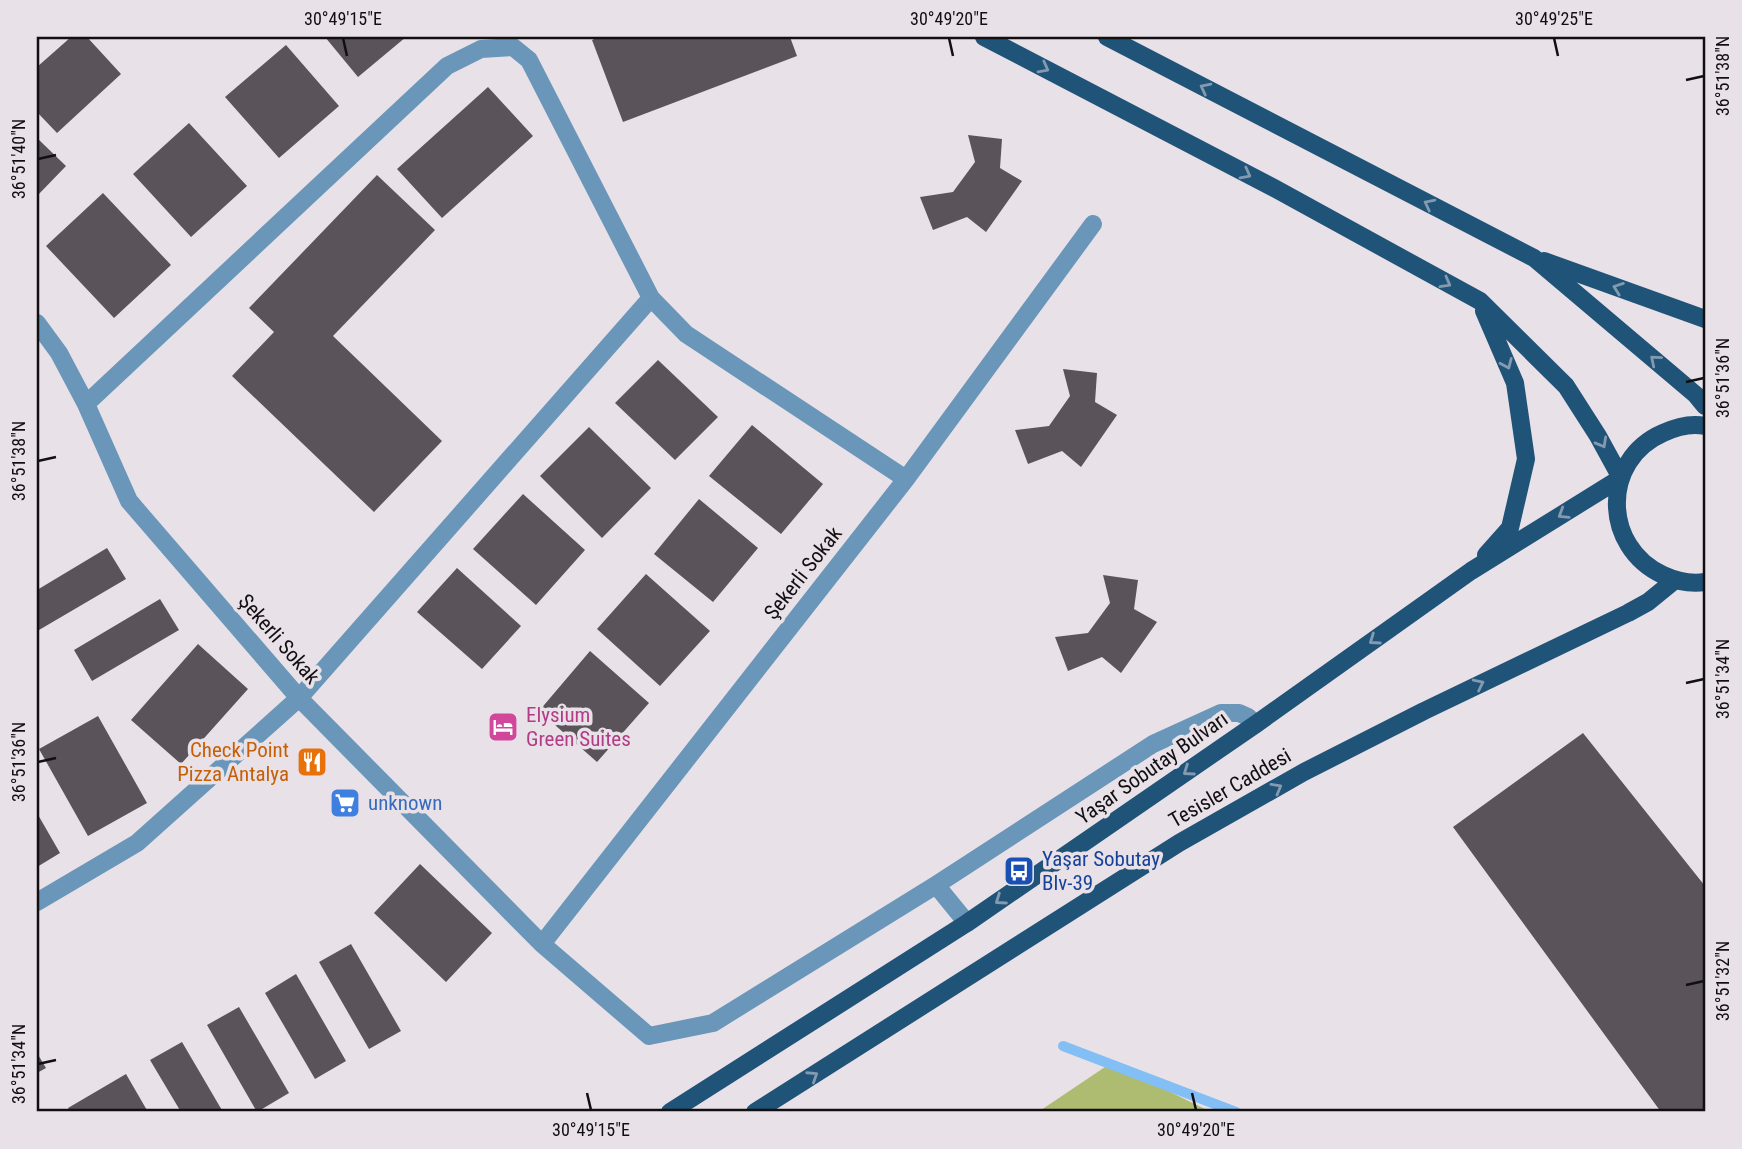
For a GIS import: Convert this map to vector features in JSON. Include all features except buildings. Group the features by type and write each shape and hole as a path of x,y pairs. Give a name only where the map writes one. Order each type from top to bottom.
{"main road":[{"path":"984,37 1274,188 1480,301 1566,386 1621,478"},
{"path":"1107,37 1534,258 1705,319"},
{"path":"1534,258 1696,395 1705,406"},
{"path":"1471,571 1510,528 1526,459 1515,383 1480,301"},
{"path":"1705,426 1675,428 1652,438 1633,455 1621,478 1616,503 1620,529 1632,551 1651,569 1675,580 1705,582"},
{"name":"Yaşar Sobutay Bulvarı","path":"670,1112 967,923 1256,724 1471,571 1621,478"},
{"name":"Tesisler Caddesi","path":"755,1112 1179,843 1304,772 1629,612 1675,580"}],"street":[{"path":"86,404 447,66 481,49 513,47 529,60 651,298 685,334 906,479"},
{"name":"Şekerli Sokak","path":"542,944 906,479 1093,224"},
{"path":"37,902 136,842 299,698 651,298"},
{"name":"Şekerli Sokak","path":"37,323 59,353 86,404 129,501 299,698 542,944 649,1036 713,1023 936,885 1153,744 1221,713 1240,713 1256,724"},
{"path":"936,885 967,923"}],"green space":[{"path":"1111,1063 1211,1112 1038,1112"}],"waterway":[{"path":"1063,1046 1236,1112"}],"place":[{"name":"Elysium Green Suites","path":"503,727"},
{"name":"Check Point Pizza Antalya","path":"312,762"},
{"name":"unknown","path":"345,803"},
{"name":"Yaşar Sobutay Blv-39","path":"1019,871"}]}
